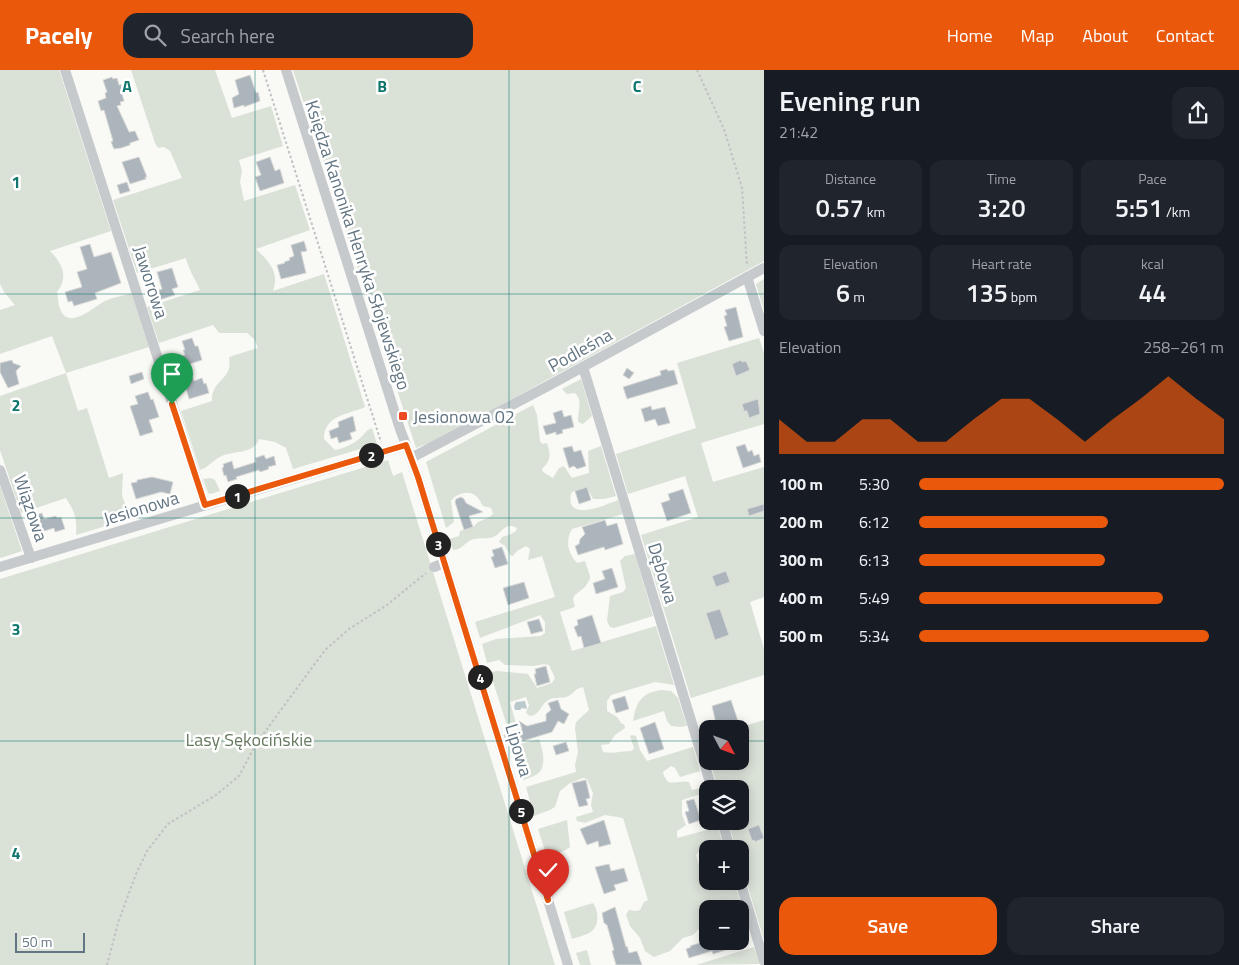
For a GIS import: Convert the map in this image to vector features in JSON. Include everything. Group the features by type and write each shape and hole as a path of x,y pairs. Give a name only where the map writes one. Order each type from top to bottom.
{"street":[{"name":"Jaworowa","path":"65,70 205,505"},
{"name":"Księdza Kanonika Henryka Słojewskiego","path":"286,70 411,458"},
{"name":"Podleśna","path":"411,458 584,367 764,268"},
{"path":"747,277 764,331"},
{"name":"Dębowa","path":"584,367 709,780"},
{"name":"Jesionowa","path":"0,567 406,445"},
{"name":"Lipowa","path":"411,458 568,965"},
{"name":"Wiązowa","path":"0,470 31,558"},
{"path":"434,567 444,563"},
{"path":"743,890 764,961"}],"path":[{"path":"263,70 384,452"},
{"path":"697,70 724,129 742,188 747,277"},
{"path":"107,965 118,923 136,874 147,851 168,824 216,795 239,776 256,744 272,721 325,650 337,638 387,605 434,567"}],"green space":[{"path":"0,70 59,70 111,231 50,251 58,260 63,270 63,281 57,292 61,311 65,316 76,318 108,300 132,293 149,347 66,373 52,336 0,354 0,310 15,305 0,284"},
{"path":"131,70 215,70 232,118 271,106 283,146 239,160 242,171 240,182 244,201 295,185 310,230 256,249 272,267 275,278 273,291 324,274 365,407 332,420 325,431 324,439 335,450 354,443 372,428 377,444 293,469 286,448 275,442 259,439 253,448 220,457 200,470 181,411 212,401 213,391 229,370 229,357 258,348 254,339 247,333 219,333 213,325 159,343 147,307 200,290 186,258 137,273 113,200 182,178 170,151 164,147 158,148 155,143"},
{"path":"293,70 764,70 764,261 439,439 416,448"},
{"path":"764,279 764,311 756,284"},
{"path":"759,338 764,353 764,424 701,443 713,482 764,467 764,597 750,602 764,649 764,675 691,698 641,535 698,517 685,476 628,494 616,454 696,428 677,363"},
{"path":"66,373 78,411 87,408 109,478 123,473 122,495 129,516 126,520 76,535 75,515 66,498 21,513 0,450 0,396"},
{"path":"581,379 592,416 583,424 578,421 579,399 575,393 567,394 562,389"},
{"path":"533,405 537,415 540,441 542,444 547,443 549,451 549,460 542,469 543,472 553,478 559,468 564,466 572,478 589,473 588,451 601,446 616,496 593,499 587,487 572,492 571,504 580,510 586,510 618,500 623,514 572,529 568,547 577,563 585,561 590,579 585,587 575,595 573,599 575,607 560,612 572,651 656,626 674,685 655,682 611,695 607,701 607,711 617,717 624,724 625,728 615,735 609,744 601,745 603,752 632,751 634,748 630,736 632,735 636,736 640,750 647,761 693,747 700,771 680,777 675,768 671,766 663,772 668,782 689,782 692,790 699,788 699,795 682,800 682,815 686,825 677,831 677,838 707,830 719,830 722,840 699,840 699,852 696,855 699,865 699,890 737,890 740,900 699,900 699,929 693,935 683,938 670,951 654,957 645,951 640,938 630,926 626,915 629,910 640,910 644,902 648,900 623,818 605,815 585,823 577,821 576,817 593,812 591,805 593,793 587,779 583,778 570,783 560,791 555,807 534,816 526,787 576,772 575,765 578,752 576,722 589,710 583,687 566,697 549,699 533,716 526,713 529,705 526,697 510,702 516,724 508,729 490,672 528,674 537,688 552,683 555,678 547,664 533,666 505,665 499,660 487,663 482,644 496,639 541,636 545,633 545,622 540,615 480,638 475,622 555,597 542,556 528,560 530,549 526,546 517,551 513,556 510,555 505,546 499,542 502,537 515,532 517,528 512,526 504,528 497,535 474,539 459,549 453,550 449,539 459,536 460,531 473,527 493,514 491,508 483,506 473,494 462,493 451,501 454,522 446,528 426,462"},
{"name":"Lasy Sękocińskie","path":"388,460 393,476 402,472 555,965 0,965 0,579"},
{"path":"211,478 215,480 220,491 210,494 203,479"},
{"path":"0,486 22,551 1,558 0,557"},
{"path":"635,554 653,616 614,628 610,627 607,621 610,596 623,592 626,588 620,561 625,556"},
{"path":"662,690 671,691 678,698 687,726 671,726 667,721 664,711 633,721 636,708 641,699 649,693"},
{"path":"764,720 764,940 749,890 749,840 733,840 731,830 749,830 749,780 715,780 713,770 749,770 749,725"},
{"path":"539,739 543,754 541,770 538,774 523,780 513,746"},
{"path":"567,820 570,847 547,857 538,829"},
{"path":"593,903 597,917 595,928 588,934 572,939 564,912"},
{"path":"754,947 760,964 696,965 749,950"},
{"path":"587,950 591,965 580,965 576,953"}],"shaded area":[{"path":"525,701 527,709 515,710 516,702"}],"building":[{"path":"250,75 260,101 244,107 244,105 234,108 232,98 239,94 235,80"},
{"path":"112,77 113,79 117,78 119,85 123,84 126,93 122,94 124,101 120,102 121,105 117,106 129,132 135,131 139,140 130,143 130,145 114,149 104,110 101,111 98,101 106,98 105,93 107,92 103,80"},
{"path":"139,157 147,177 130,184 122,162"},
{"path":"270,157 275,171 280,169 284,183 260,191 255,177 261,175 256,162"},
{"path":"127,182 130,191 120,194 117,185"},
{"path":"304,241 307,251 301,252 306,273 281,279 277,265 285,263 294,256 291,245"},
{"path":"90,244 94,257 111,252 121,283 95,293 97,299 74,306 72,301 68,302 65,292 82,287 77,272 87,269 80,247"},
{"path":"172,268 178,287 172,289 175,295 156,301 153,292 162,289 157,272"},
{"path":"736,307 743,337 729,341 724,327 727,326 724,316 727,315 725,310"},
{"path":"192,338 195,346 198,346 202,360 178,368 174,358 185,355 182,341"},
{"path":"12,360 13,363 21,366 16,371 19,384 8,388 0,372 0,363"},
{"path":"741,360 742,362 746,361 750,370 736,376 732,364"},
{"path":"627,368 634,373 629,379 623,375"},
{"path":"667,369 668,371 674,370 678,384 627,399 623,387 661,375 660,371"},
{"path":"142,372 144,379 131,384 129,376"},
{"path":"193,378 194,381 202,378 204,384 206,383 209,393 189,399 184,381"},
{"path":"148,392 151,400 153,399 159,417 149,420 153,432 140,436 130,406 138,404 135,396"},
{"path":"758,399 760,414 749,418 742,404"},
{"path":"651,406 652,410 665,407 670,423 658,426 655,419 645,422 641,409"},
{"path":"562,410 564,417 571,415 574,427 562,430 563,433 556,435 556,432 546,435 543,426 556,423 553,413"},
{"path":"353,416 356,431 350,433 352,439 339,443 337,437 331,439 329,431 339,427 338,422"},
{"path":"745,444 748,452 752,450 754,456 759,454 761,462 743,468 736,447"},
{"path":"572,446 574,452 581,450 586,466 577,469 574,466 569,468 563,448"},
{"path":"264,455 266,459 274,456 276,465 260,472 259,470 236,477 237,479 228,482 226,475 224,476 223,464 232,461 234,469 256,462 255,458"},
{"path":"152,477 173,482 170,494 161,492 136,499 131,483"},
{"path":"587,487 591,500 579,504 575,491"},
{"path":"683,489 691,513 667,521 661,503 670,500 668,494"},
{"path":"461,497 466,503 483,512 469,516 473,527 464,530 455,502 456,499"},
{"path":"764,504 764,511 749,516 747,509"},
{"path":"42,513 44,519 56,516 57,518 61,517 65,529 55,532 54,528 38,533 33,516"},
{"path":"605,520 607,526 617,523 623,544 605,550 604,547 578,555 575,546 579,544 580,539 585,534 582,527"},
{"path":"502,547 508,564 495,568 491,557 494,556 492,550"},
{"path":"612,568 618,587 596,594 593,583 605,579 602,571"},
{"path":"726,571 730,582 716,587 712,576"},
{"path":"524,582 529,598 508,605 503,588"},
{"path":"720,609 729,635 715,640 706,613"},
{"path":"592,615 601,643 584,648 581,636 578,637 574,627 578,625 577,620"},
{"path":"539,619 543,631 531,634 527,622"},
{"path":"546,666 550,682 537,686 534,674 536,674 535,669"},
{"path":"625,696 629,709 616,713 612,700"},
{"path":"558,700 561,709 569,714 564,724 558,721 552,732 523,741 521,737 506,741 504,735 522,729 519,721 527,726 546,721 546,714 551,710 548,703"},
{"path":"731,700 738,720 715,720 712,706"},
{"path":"655,722 664,749 649,754 640,728"},
{"path":"566,742 569,751 556,755 553,746"},
{"path":"586,780 590,798 586,799 588,805 579,807 572,783"},
{"path":"694,799 699,821 689,824 685,812 689,811 686,801"},
{"path":"604,820 611,844 599,847 598,841 587,845 580,829"},
{"path":"759,825 764,838 755,842 754,840 752,841 749,829"},
{"path":"609,864 611,871 624,868 628,881 614,885 616,890 604,894 595,867"},
{"path":"615,907 626,947 629,953 637,951 642,965 616,965 612,951 614,950 602,913"},
{"path":"699,943 699,950 726,950 713,954 712,951 689,958 686,949"}],"place":[{"name":"Jesionowa 02","path":"403,416"}],"route":[{"path":"172,404 205,505 406,445 418,477 548,900"}]}
